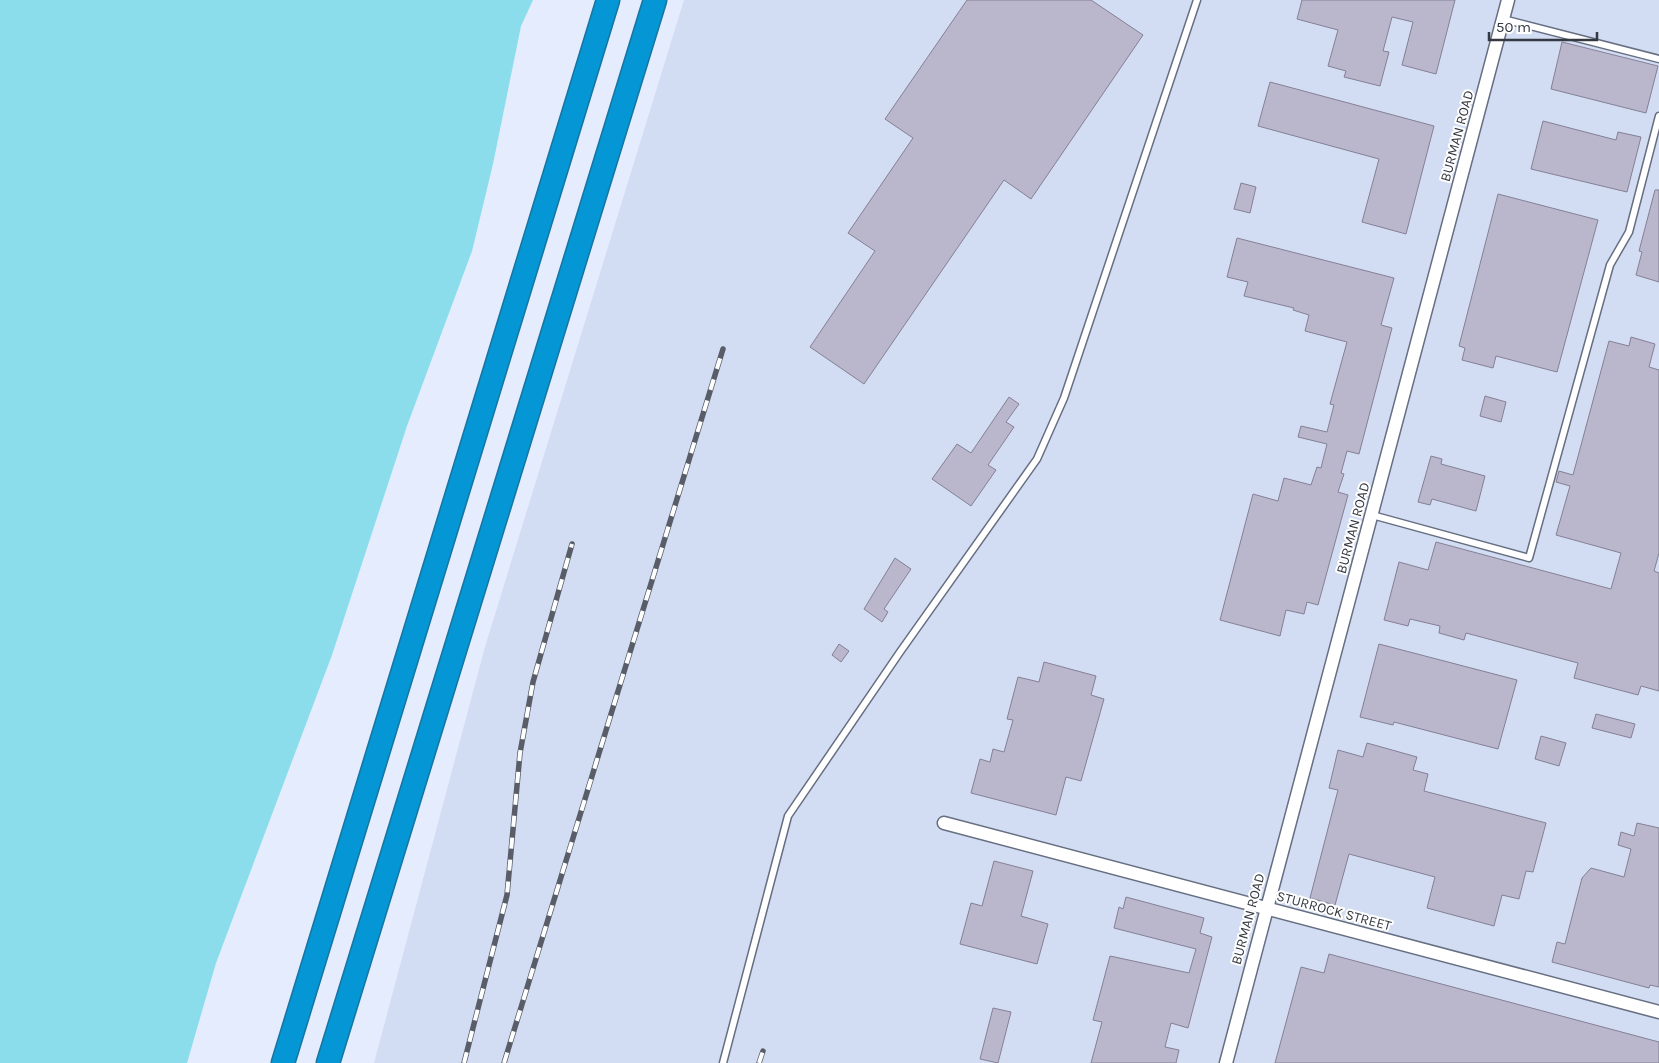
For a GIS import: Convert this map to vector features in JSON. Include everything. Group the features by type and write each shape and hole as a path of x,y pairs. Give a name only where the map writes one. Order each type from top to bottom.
{"highway":[{"path":"283,1063 608,0"},
{"path":"328,1063 655,0"}],"street":[{"name":"BURMAN ROAD","path":"1226,1063 1508,0"},
{"name":"STURROCK STREET","path":"944,823 1659,1012"}],"lane":[{"path":"723,1063 788,816 900,652 1037,459 1064,398 1196,0"},
{"path":"1503,18 1659,59"},
{"path":"1372,515 1529,558 1610,266 1629,232 1659,116"}],"shaded area":[{"path":"684,0 1659,0 1659,1063 374,1063 485,647"}],"water":[{"path":"0,0 533,0 521,26 493,164 472,251 407,426 332,655 216,963 187,1063 0,1063"}],"building":[{"path":"967,0 1091,0 1143,35 1031,199 1004,180 864,384 810,347 875,251 848,233 913,138 885,119"},
{"path":"1302,0 1455,0 1436,74 1402,65 1413,22 1392,17 1383,51 1389,52 1380,86 1344,77 1346,71 1328,66 1338,30 1297,19"},
{"path":"1562,42 1658,66 1646,113 1551,89"},
{"path":"1270,82 1434,126 1406,234 1362,222 1379,159 1258,126"},
{"path":"1543,121 1616,140 1618,132 1641,137 1627,192 1531,169"},
{"path":"1241,183 1256,187 1250,213 1234,209"},
{"path":"1655,190 1659,190 1659,282 1636,275 1642,252 1639,251"},
{"path":"1498,194 1598,220 1557,372 1496,356 1493,368 1462,360 1465,348 1459,346"},
{"path":"1237,238 1394,278 1381,325 1392,328 1359,454 1347,451 1341,473 1344,474 1338,492 1348,495 1318,605 1307,602 1304,614 1286,610 1280,636 1220,620 1253,494 1278,501 1284,478 1311,485 1317,467 1321,468 1327,444 1298,437 1301,426 1327,432 1334,405 1330,404 1347,342 1305,331 1309,315 1293,310 1294,308 1244,296 1248,282 1227,277"},
{"path":"1631,337 1655,344 1649,367 1659,370 1659,553 1654,571 1659,573 1659,691 1641,686 1638,695 1574,678 1578,663 1466,633 1464,640 1439,633 1440,626 1410,619 1408,626 1384,620 1399,562 1428,570 1436,542 1611,589 1621,553 1556,535 1570,486 1556,482 1559,471 1573,475 1609,341 1629,346"},
{"path":"1485,396 1506,402 1501,422 1480,416"},
{"path":"1009,397 1019,404 1006,422 1014,427 988,465 996,470 971,506 932,479 957,444 971,453"},
{"path":"1431,456 1442,459 1441,464 1485,476 1476,511 1432,499 1430,505 1418,502"},
{"path":"895,558 911,569 884,609 888,612 882,622 864,609"},
{"path":"839,644 849,651 841,662 832,655"},
{"path":"1379,644 1517,680 1498,749 1394,722 1393,725 1360,717"},
{"path":"1044,662 1096,676 1091,695 1104,699 1081,781 1066,777 1056,815 971,793 980,759 990,762 993,749 1004,752 1013,720 1007,719 1018,677 1039,682"},
{"path":"1596,714 1635,724 1631,738 1592,728"},
{"path":"1541,736 1566,743 1559,766 1535,759"},
{"path":"1367,743 1417,757 1413,770 1428,774 1424,791 1546,823 1533,872 1526,871 1519,899 1502,895 1494,926 1427,908 1435,877 1349,854 1335,905 1310,898 1338,790 1329,788 1338,750 1363,757"},
{"path":"1637,823 1659,828 1659,987 1650,985 1649,988 1552,962 1557,942 1565,944 1582,878 1591,868 1624,877 1631,849 1618,845 1621,832 1634,836"},
{"path":"994,861 1033,871 1021,916 1048,924 1037,964 960,944 971,903 982,906"},
{"path":"1126,897 1204,918 1200,933 1212,937 1188,1028 1171,1023 1165,1047 1179,1050 1176,1063 1091,1063 1102,1022 1093,1020 1110,956 1189,973 1196,949 1114,928 1119,907 1123,909"},
{"path":"1329,954 1659,1042 1659,1063 1275,1063 1301,967 1324,973"},
{"path":"993,1008 1011,1012 998,1063 980,1059"}],"railway":[{"path":"504,1063 723,349"},
{"path":"464,1063 507,895 520,753 533,682 572,544"},
{"path":"759,1063 763,1051"}]}
